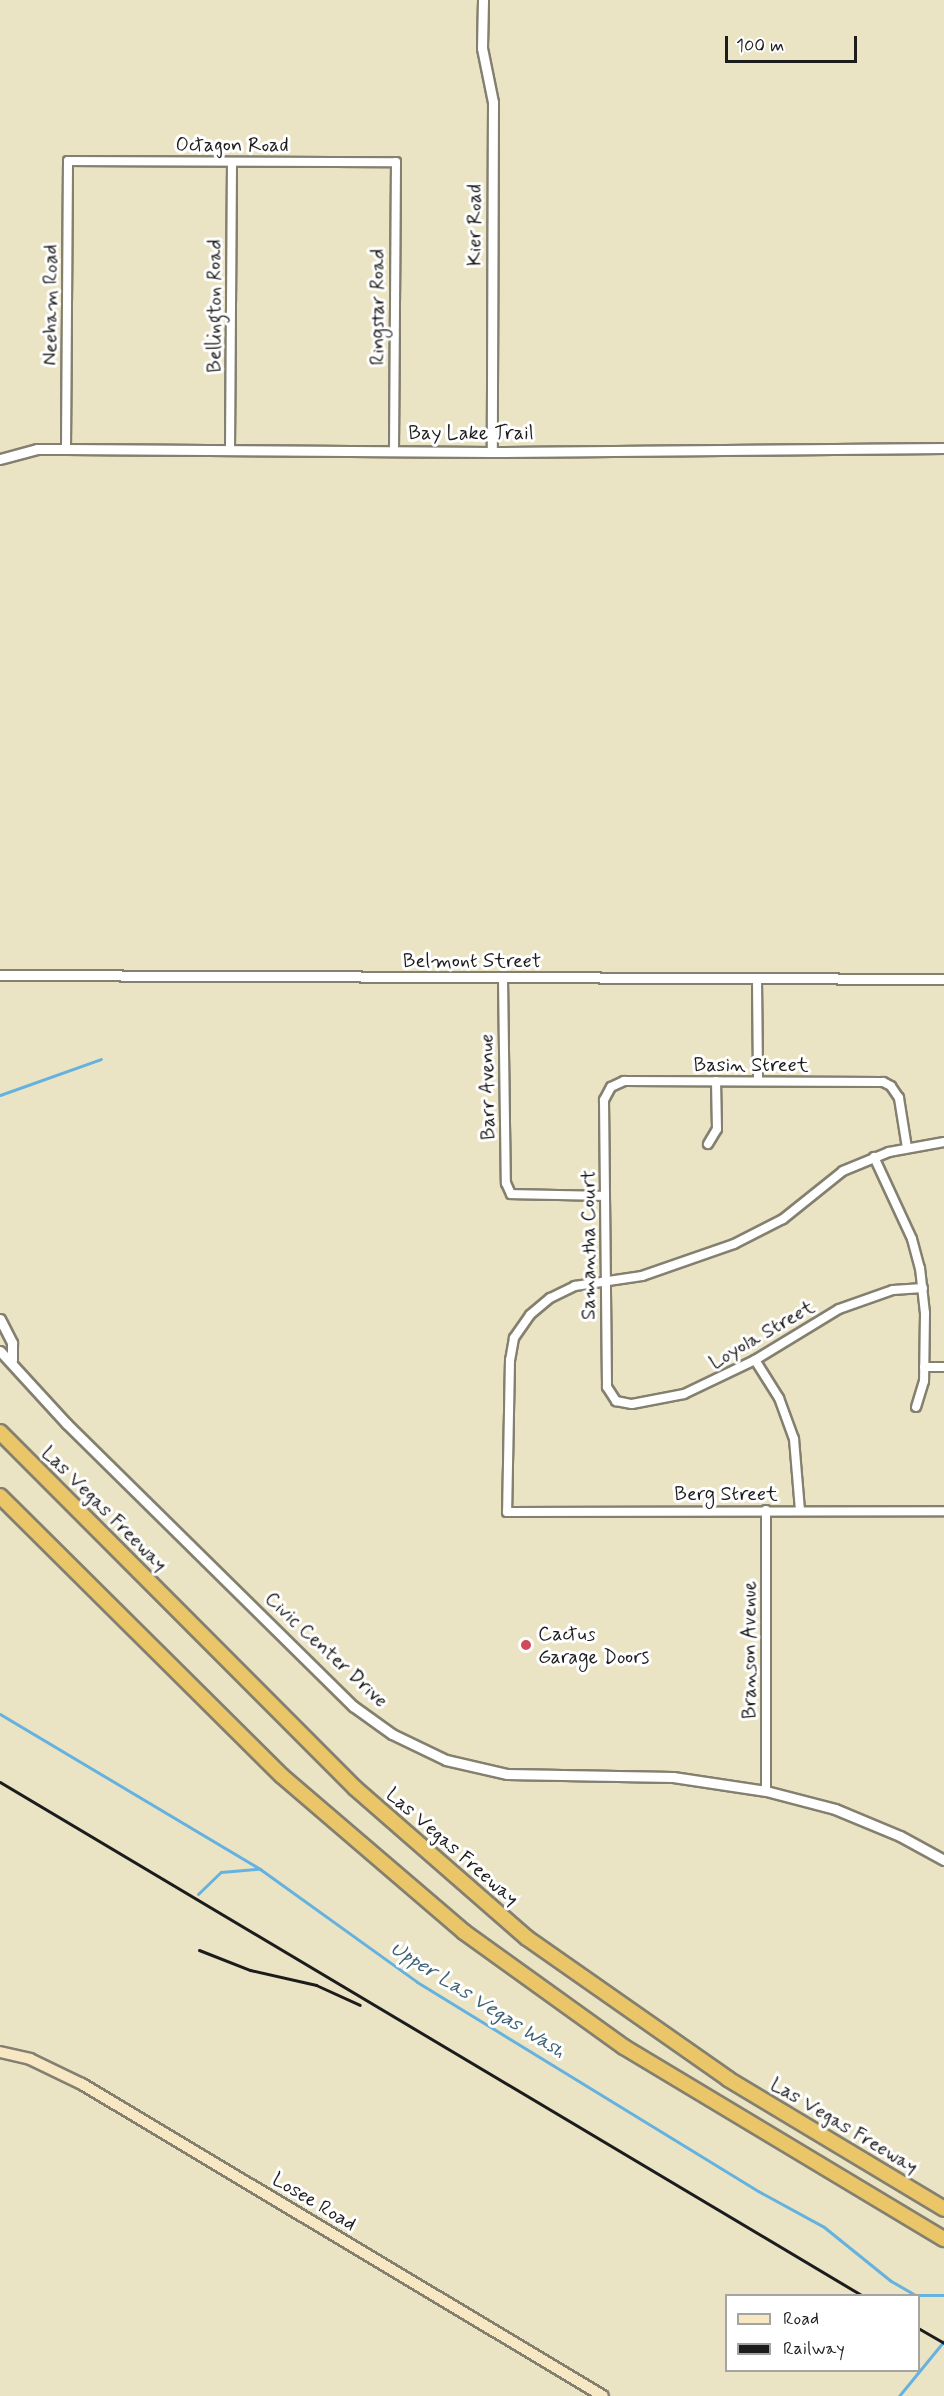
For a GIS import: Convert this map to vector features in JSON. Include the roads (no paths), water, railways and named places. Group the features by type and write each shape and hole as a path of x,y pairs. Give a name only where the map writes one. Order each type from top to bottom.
{"highway":[{"name":"Las Vegas Freeway","path":"0,1432 355,1788 527,1938 728,2079 944,2209"},
{"path":"0,1496 282,1776 464,1932 624,2047 944,2239"}],"main road":[{"name":"Losee Road","path":"0,2052 30,2059 82,2084 603,2396"}],"street":[{"name":"Kier Road","path":"483,0 482,48 493,102 492,452"},
{"name":"Octagon Road","path":"68,161 396,162"},
{"name":"Neeham Road","path":"66,449 68,161"},
{"name":"Bellington Road","path":"230,450 232,162"},
{"name":"Ringstar Road","path":"394,451 396,162"},
{"name":"Bay Lake Trail","path":"0,459 38,449 492,452 944,448"},
{"name":"Belmont Street","path":"0,975 944,980"},
{"name":"Barr Avenue","path":"503,979 506,1183 511,1194 605,1196"},
{"path":"757,980 758,1081"},
{"name":"Basin Street","path":"611,1087 624,1081 883,1082 891,1086 899,1098 907,1148"},
{"path":"708,1144 717,1129 716,1081"},
{"name":"Samantha Court","path":"611,1087 604,1100 607,1387 616,1401"},
{"path":"606,1282 642,1276 767,1229 843,1171 874,1157 907,1148 944,1142"},
{"path":"874,1157 912,1239 923,1288 924,1367 916,1407"},
{"name":"Berg Street","path":"606,1282 575,1286 550,1298 530,1315 514,1338 508,1388 507,1512 944,1511"},
{"name":"Loyola Street","path":"616,1401 632,1404 684,1395 755,1360 839,1309 867,1297 923,1288"},
{"path":"0,1319 12,1343 12,1360"},
{"name":"Civic Center Drive","path":"0,1351 12,1360 67,1424 352,1706 392,1734 446,1760 507,1774 673,1777 766,1791 835,1809 900,1836 944,1860"},
{"path":"755,1360 778,1398 794,1439 800,1510"},
{"path":"924,1367 944,1367"},
{"name":"Branson Avenue","path":"766,1510 766,1791"}],"waterway":[{"path":"0,1095 101,1059"},
{"name":"Upper Las Vegas Wash","path":"0,1714 260,1869 417,1982 758,2191 824,2227 891,2281 913,2294"},
{"path":"198,1894 221,1872 259,1869"},
{"name":"Upper Las Vegas Wash","path":"920,2295 944,2295"},
{"path":"920,2370 944,2341"},
{"path":"899,2396 919,2372"}],"railway":[{"path":"0,1782 860,2294"},
{"path":"199,1950 250,1970 316,1985 360,2005"},
{"path":"920,2329 944,2343"}],"place":[{"name":"Cactus Garage Doors","path":"526,1645"}]}
